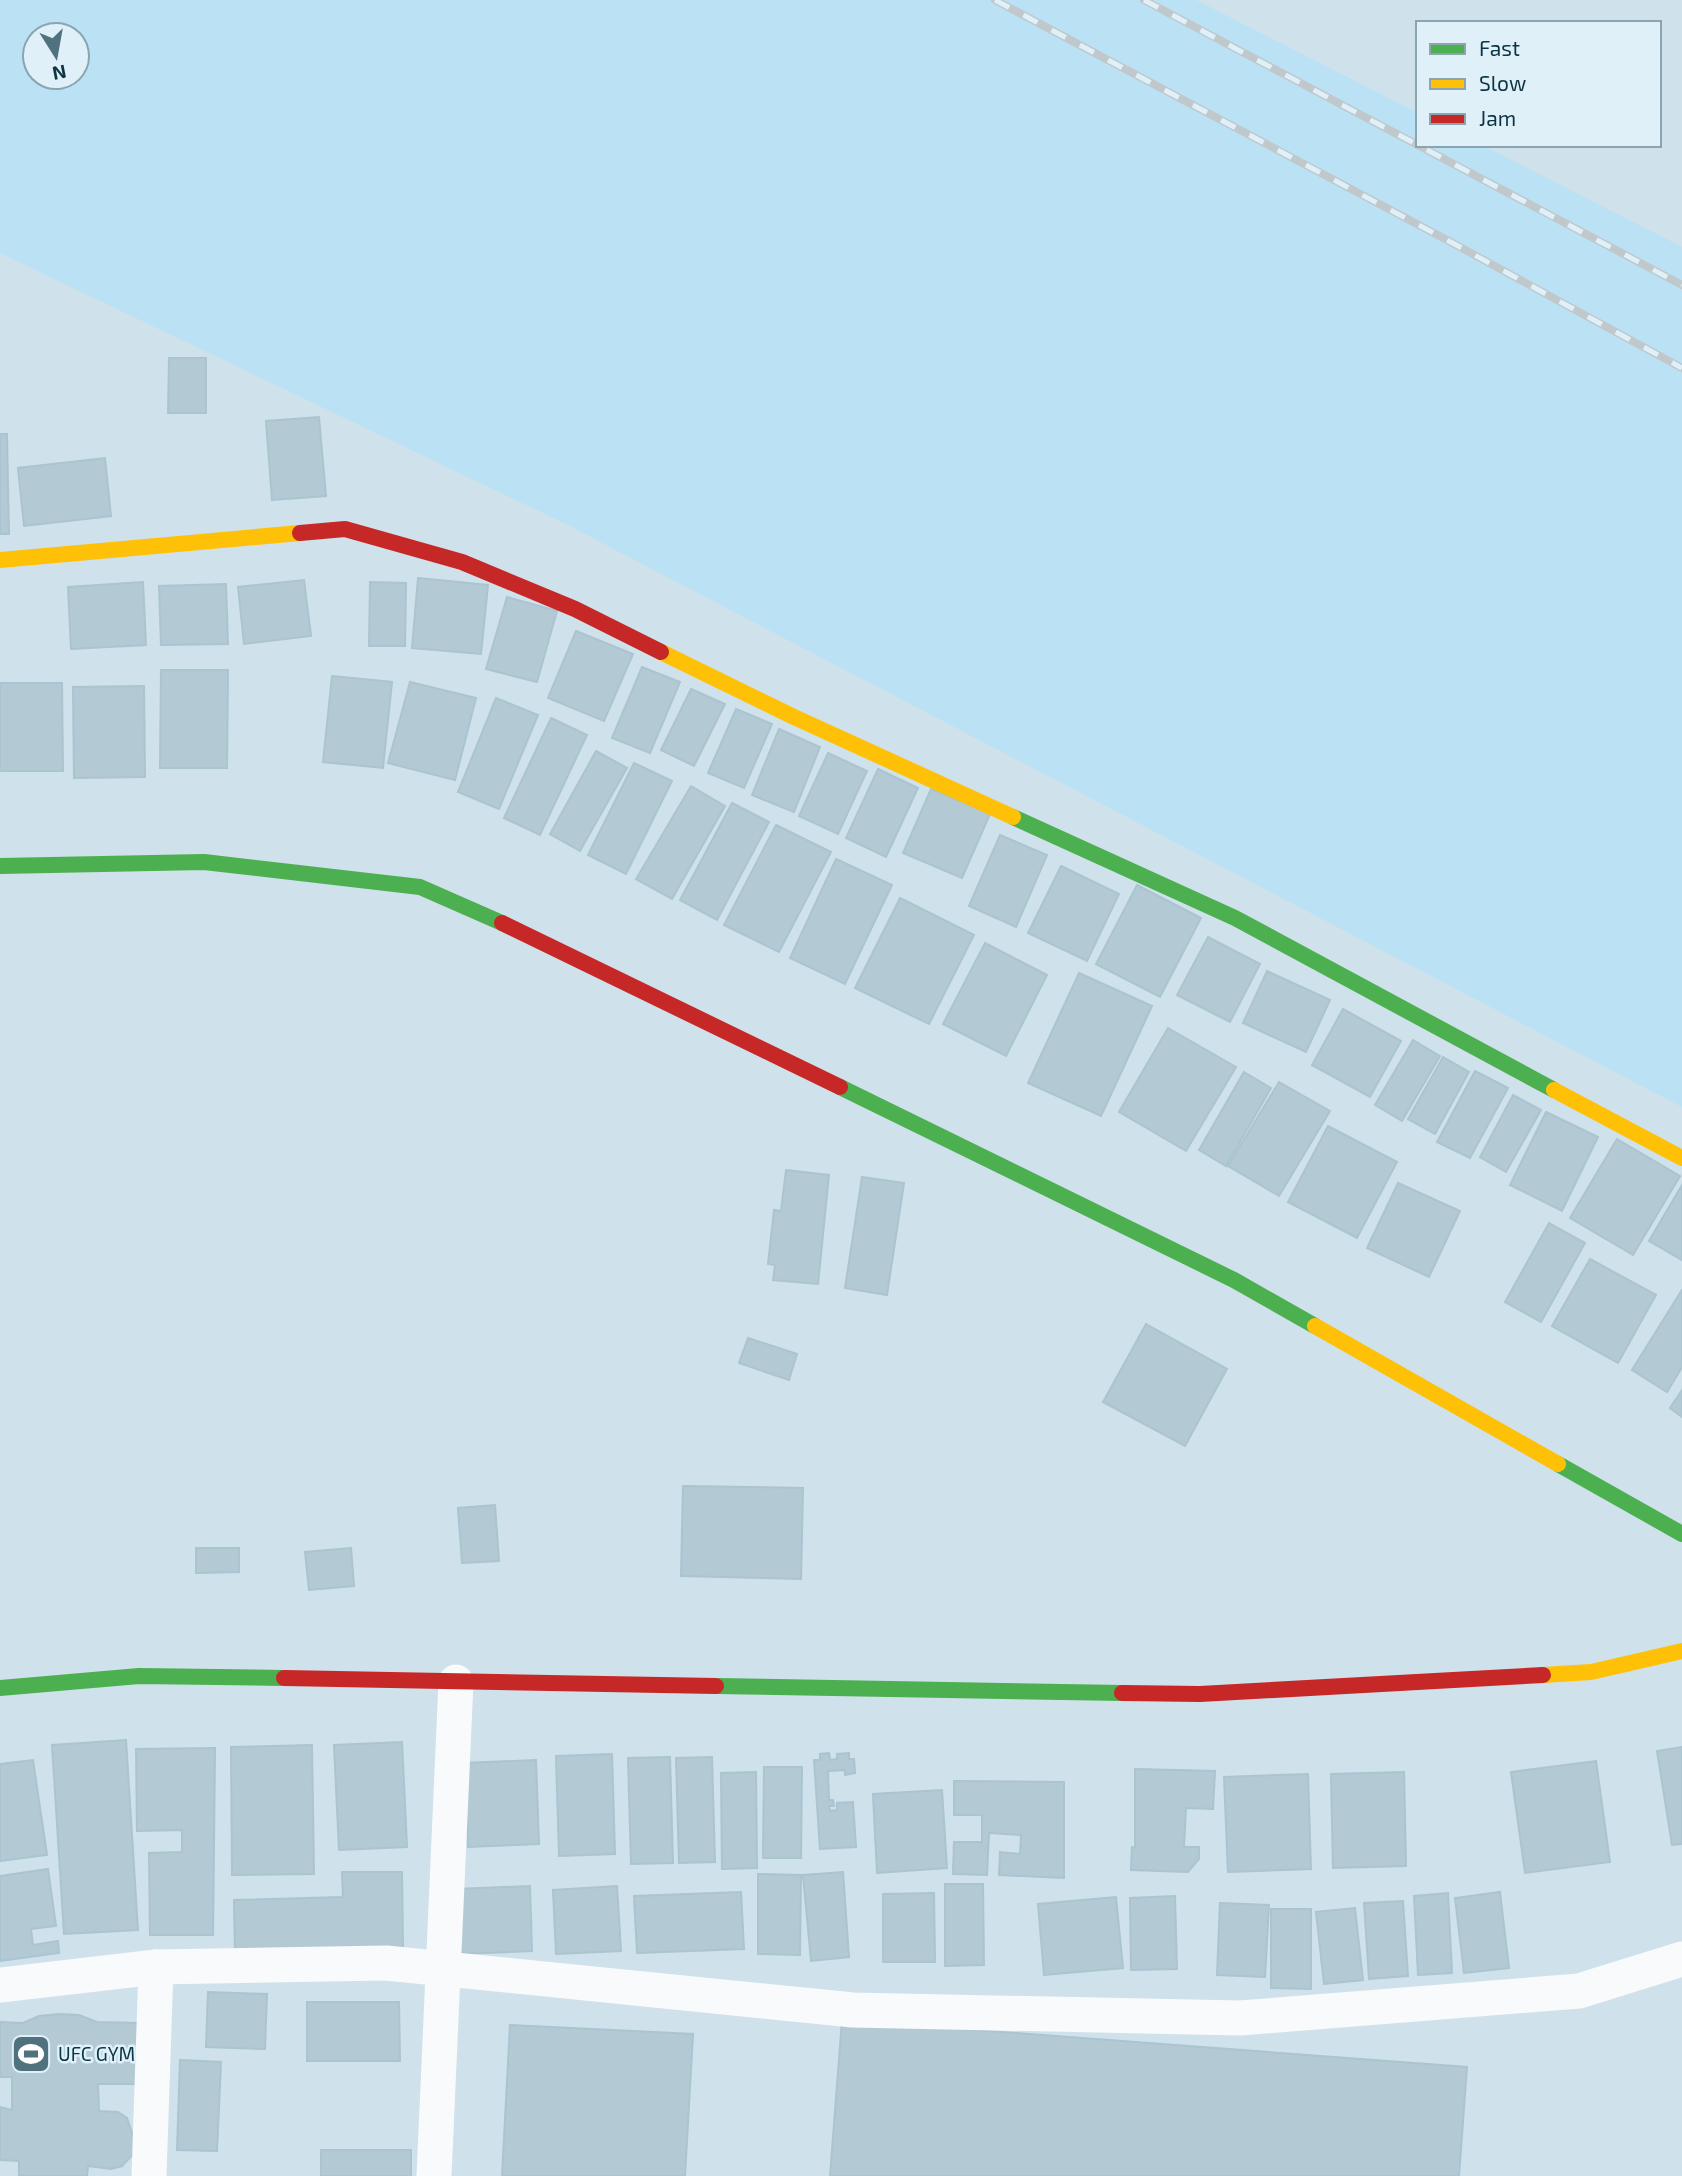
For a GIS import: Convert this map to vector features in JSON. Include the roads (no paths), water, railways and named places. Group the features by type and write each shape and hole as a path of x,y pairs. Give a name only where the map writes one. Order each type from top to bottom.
{"street":[{"path":"0,560 345,529 462,562 575,609 794,717 1235,918 1682,1158"},
{"path":"0,866 204,862 420,887 528,934 1234,1280 1682,1534"},
{"path":"0,1688 139,1676 1200,1694 1591,1672 1682,1651"},
{"path":"434,2176 456,1682"},
{"path":"0,1984 156,1967 386,1963 853,2010 1240,2018 1579,1991 1682,1959"},
{"path":"149,2176 156,1967"}],"railway":[{"path":"995,0 1682,368"},
{"path":"1144,0 1416,144"},
{"path":"1421,147 1682,285"}],"place":[{"name":"UFC GYM","path":"31,2054"}]}
